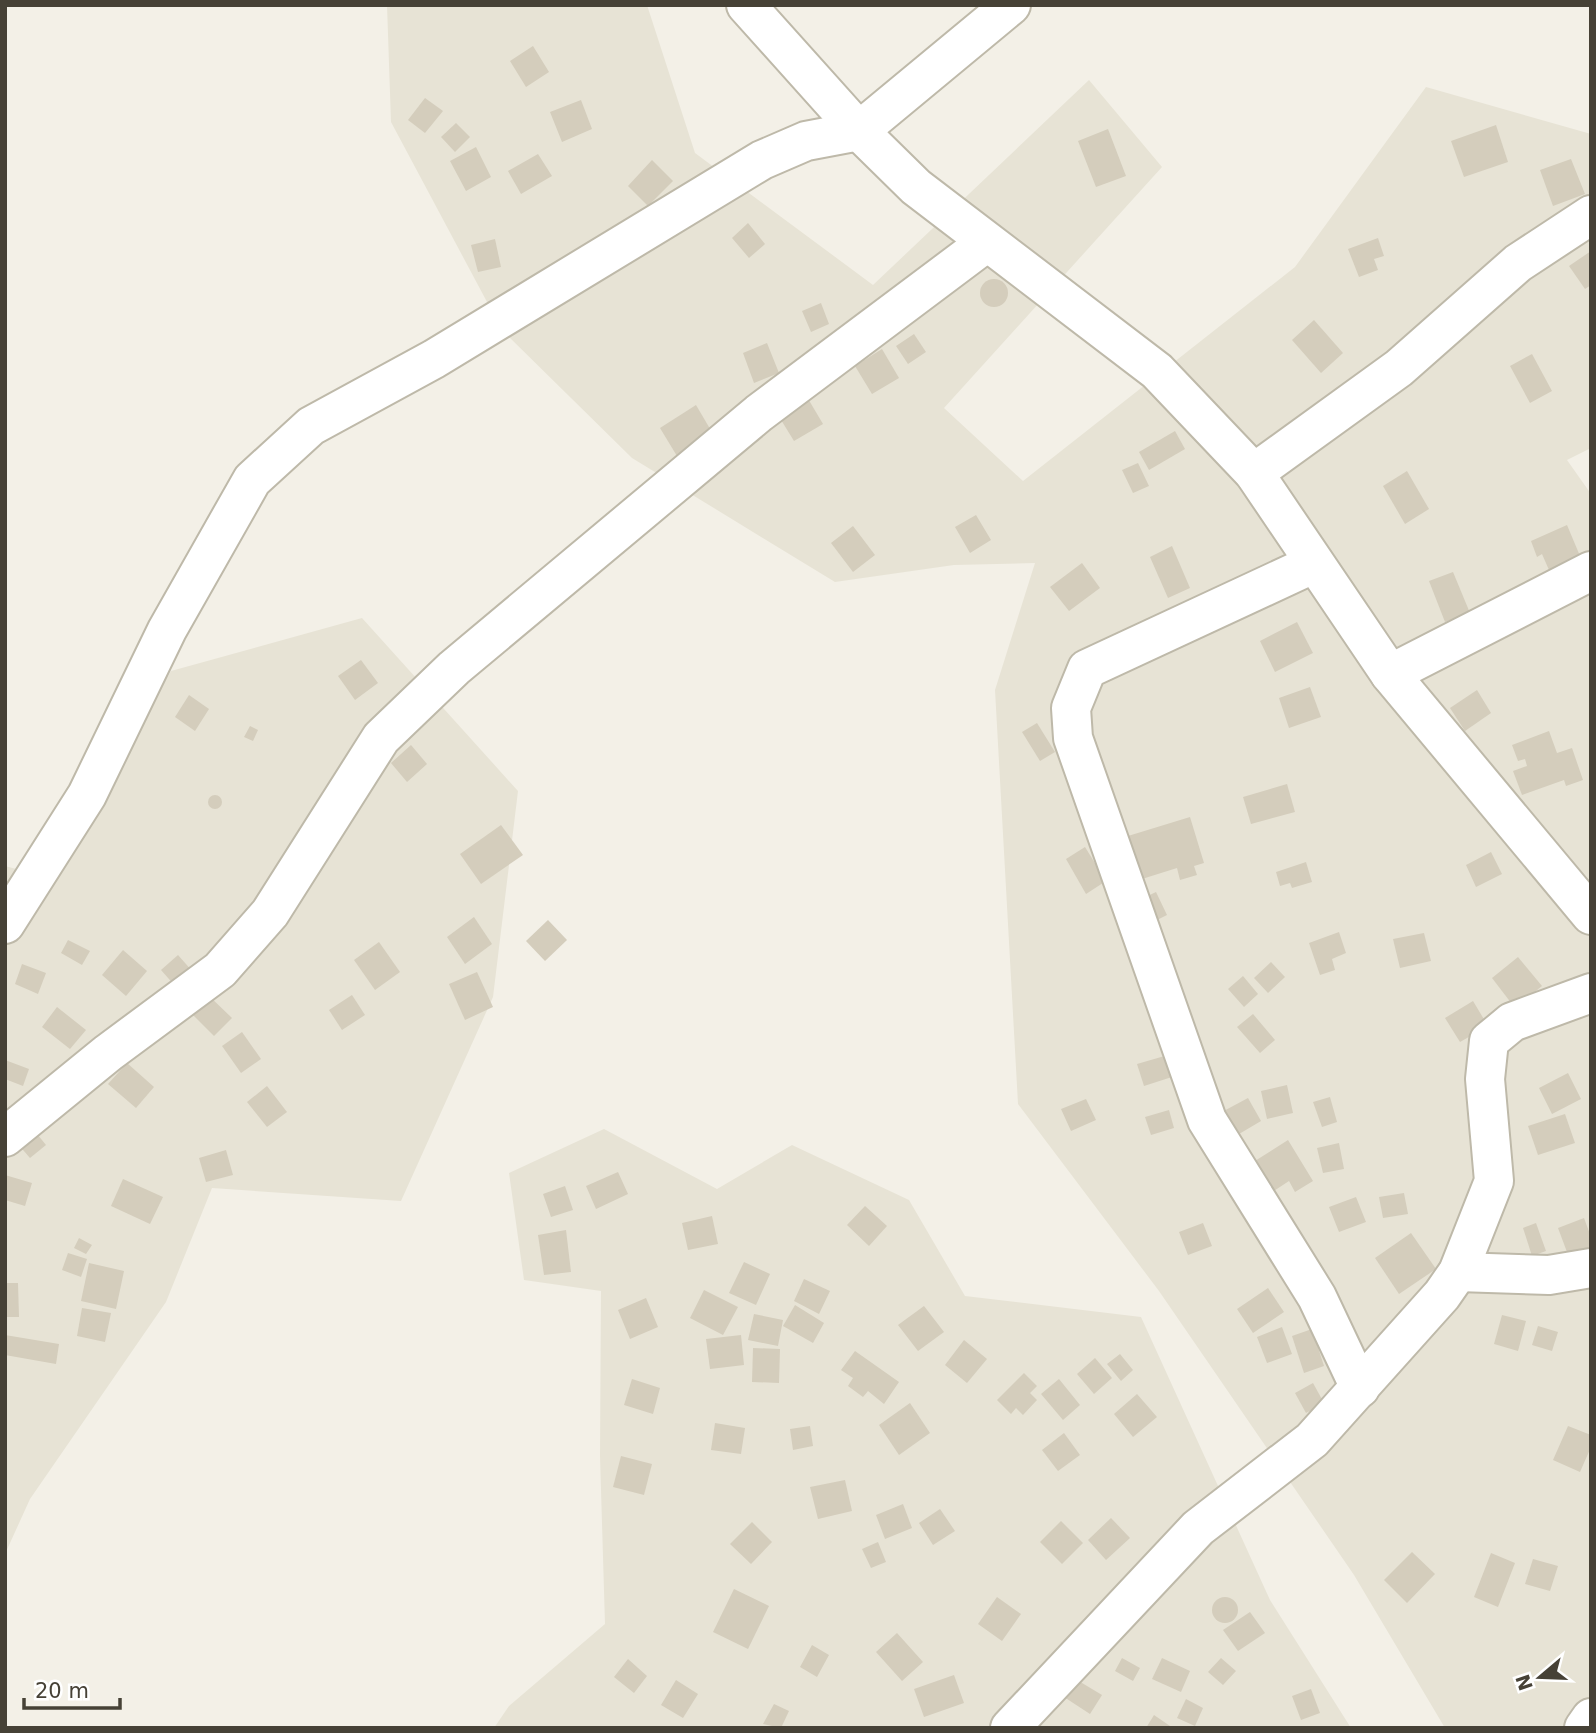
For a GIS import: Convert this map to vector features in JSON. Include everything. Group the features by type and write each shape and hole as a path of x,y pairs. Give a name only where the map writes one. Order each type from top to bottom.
{"street":[{"path":"746,5 859,131 916,187 1157,371 1254,473 1313,564 1390,674 1575,872 1591,915"},
{"path":"5,923 87,795 167,631 252,480 311,426 434,359 762,160 806,141 859,131 1011,5"},
{"path":"1254,473 1399,368 1518,262 1591,215"},
{"path":"5,1137 108,1053 220,970 270,913 381,738 454,668 759,413 987,242"},
{"path":"1313,564 1087,669 1071,708 1073,738 1207,1120 1317,1297 1360,1388"},
{"path":"1390,674 1591,571"},
{"path":"1010,1728 1198,1528 1312,1440 1360,1388 1458,1272 1494,1181 1485,1079 1489,1041 1512,1022 1591,993"},
{"path":"1458,1272 1549,1275 1591,1268"},
{"path":"1584,1728 1591,1718"}],"shaded area":[{"path":"387,5 647,5 695,153 873,285 1089,80 1162,167 944,408 1023,481 1295,267 1426,87 1591,134 1591,448 1567,460 1591,494 1591,1728 1445,1728 1354,1575 1159,1291 1018,1104 995,690 1035,563 954,565 835,582 632,458 502,330 391,122"},
{"path":"362,618 518,791 493,997 401,1201 212,1188 166,1302 30,1499 5,1554 5,866 50,878 171,671"},
{"path":"604,1129 717,1189 792,1145 909,1200 965,1296 1141,1317 1270,1600 1351,1728 494,1728 509,1706 605,1624 600,1456 601,1291 524,1280 509,1173"}],"building":[{"path":"533,46 549,72 526,87 510,61"},
{"path":"425,98 443,111 425,133 408,120"},
{"path":"581,100 592,129 562,142 550,112"},
{"path":"456,123 470,137 455,152 441,137"},
{"path":"1496,125 1508,162 1464,177 1451,141"},
{"path":"1108,129 1126,176 1096,187 1078,141"},
{"path":"476,147 491,177 466,191 450,161"},
{"path":"538,154 552,176 521,194 508,171"},
{"path":"1571,159 1585,194 1553,206 1540,170"},
{"path":"652,160 673,181 648,206 628,186"},
{"path":"748,223 765,244 749,258 732,238"},
{"path":"1378,238 1384,256 1374,259 1378,270 1359,277 1348,249"},
{"path":"495,239 501,267 478,272 471,245"},
{"path":"1591,251 1591,285 1585,289 1569,266"},
{"path":"994,279 1004,283 1008,293 1004,303 994,307 984,303 980,293 984,283"},
{"path":"821,303 829,324 811,332 802,311"},
{"path":"1314,320 1343,353 1321,373 1292,340"},
{"path":"914,334 926,352 908,364 896,346"},
{"path":"767,343 779,373 754,383 743,353"},
{"path":"882,349 899,378 872,394 855,366"},
{"path":"1532,354 1552,391 1530,403 1510,366"},
{"path":"807,397 823,424 794,441 778,415"},
{"path":"696,405 716,439 680,461 660,428"},
{"path":"1175,431 1185,449 1149,470 1139,452"},
{"path":"1138,463 1149,486 1133,493 1122,470"},
{"path":"1407,471 1429,509 1405,524 1383,486"},
{"path":"976,515 991,540 970,553 955,527"},
{"path":"1567,525 1580,556 1549,570 1542,554 1537,557 1531,541"},
{"path":"853,526 875,555 853,572 831,543"},
{"path":"1172,546 1190,588 1168,598 1150,557"},
{"path":"1082,563 1100,588 1069,611 1050,587"},
{"path":"1453,572 1470,613 1445,622 1429,581"},
{"path":"1297,622 1313,653 1275,672 1260,641"},
{"path":"361,660 378,683 355,700 338,676"},
{"path":"1310,687 1321,717 1289,728 1279,698"},
{"path":"1477,690 1491,713 1465,731 1450,708"},
{"path":"189,695 209,709 195,731 175,717"},
{"path":"1037,723 1055,752 1040,761 1022,732"},
{"path":"250,726 258,730 253,741 244,737"},
{"path":"1549,731 1557,753 1572,748 1583,780 1566,786 1564,780 1522,795 1513,771 1527,766 1525,759 1518,761 1512,745"},
{"path":"411,745 427,764 407,782 391,763"},
{"path":"1287,784 1295,812 1251,824 1243,797"},
{"path":"215,795 220,797 220,807 215,809 210,807 208,802 210,797"},
{"path":"1190,817 1204,863 1194,866 1197,875 1180,880 1177,868 1142,879 1128,836"},
{"path":"501,825 523,855 481,884 460,854"},
{"path":"1085,847 1106,881 1086,894 1066,859"},
{"path":"1491,852 1502,874 1476,887 1466,865"},
{"path":"1306,862 1312,882 1292,888 1290,883 1280,886 1276,872"},
{"path":"1156,892 1167,915 1149,924 1137,901"},
{"path":"474,917 492,944 465,964 447,937"},
{"path":"548,920 567,940 545,961 526,941"},
{"path":"1339,932 1346,953 1332,959 1335,970 1320,975 1309,943"},
{"path":"1424,933 1431,961 1400,968 1393,939"},
{"path":"68,940 90,951 82,965 61,953"},
{"path":"379,942 400,972 375,990 354,960"},
{"path":"123,950 147,971 126,996 102,975"},
{"path":"178,955 193,972 176,987 161,970"},
{"path":"1518,957 1542,986 1515,1008 1492,978"},
{"path":"1271,962 1285,977 1268,993 1254,978"},
{"path":"22,964 46,973 38,994 15,984"},
{"path":"477,972 493,1007 465,1020 449,984"},
{"path":"1243,976 1258,994 1244,1007 1228,989"},
{"path":"207,994 232,1018 214,1036 190,1012"},
{"path":"352,995 365,1015 342,1030 329,1010"},
{"path":"1473,1001 1488,1026 1460,1042 1445,1018"},
{"path":"57,1007 86,1030 70,1049 42,1027"},
{"path":"1253,1014 1275,1040 1260,1053 1237,1027"},
{"path":"242,1032 261,1059 241,1073 222,1046"},
{"path":"1168,1055 1175,1076 1144,1086 1137,1064"},
{"path":"5,1060 29,1069 23,1086 5,1079"},
{"path":"127,1063 154,1087 136,1108 108,1084"},
{"path":"1568,1073 1581,1099 1552,1114 1539,1088"},
{"path":"1287,1085 1293,1113 1267,1119 1261,1091"},
{"path":"267,1086 287,1112 267,1127 247,1102"},
{"path":"1330,1097 1337,1122 1322,1127 1313,1102"},
{"path":"1248,1098 1261,1121 1234,1137 1220,1113"},
{"path":"1086,1099 1096,1120 1071,1131 1061,1109"},
{"path":"1169,1110 1174,1128 1151,1135 1145,1117"},
{"path":"1565,1114 1575,1143 1538,1155 1528,1126"},
{"path":"33,1129 46,1145 30,1158 17,1143"},
{"path":"1288,1140 1313,1181 1295,1192 1289,1181 1266,1196 1247,1166"},
{"path":"1339,1143 1344,1169 1323,1173 1317,1148"},
{"path":"226,1150 233,1175 206,1182 199,1158"},
{"path":"618,1172 628,1194 596,1209 586,1186"},
{"path":"5,1175 32,1183 25,1206 5,1200"},
{"path":"123,1179 163,1197 150,1224 111,1206"},
{"path":"565,1186 573,1210 551,1217 543,1194"},
{"path":"1404,1193 1408,1214 1383,1218 1379,1197"},
{"path":"1356,1197 1366,1222 1339,1232 1329,1207"},
{"path":"865,1206 887,1226 869,1246 847,1225"},
{"path":"712,1216 718,1244 688,1250 682,1223"},
{"path":"1584,1218 1591,1237 1591,1251 1570,1260 1558,1228"},
{"path":"1203,1223 1212,1246 1188,1255 1179,1232"},
{"path":"1536,1223 1546,1251 1532,1256 1523,1228"},
{"path":"566,1230 571,1272 544,1275 538,1235"},
{"path":"1411,1233 1436,1269 1399,1294 1375,1258"},
{"path":"79,1238 92,1245 86,1254 74,1248"},
{"path":"68,1253 87,1259 81,1277 62,1270"},
{"path":"744,1262 770,1274 756,1305 729,1293"},
{"path":"89,1263 124,1271 116,1309 81,1301"},
{"path":"804,1279 830,1291 819,1314 794,1301"},
{"path":"5,1283 18,1283 19,1317 5,1317"},
{"path":"1268,1288 1284,1312 1253,1333 1237,1309"},
{"path":"704,1290 738,1307 723,1335 690,1318"},
{"path":"646,1298 658,1327 630,1339 618,1310"},
{"path":"795,1305 824,1323 813,1343 783,1326"},
{"path":"924,1306 944,1332 918,1351 898,1325"},
{"path":"82,1308 111,1313 105,1342 77,1336"},
{"path":"754,1314 783,1320 778,1346 748,1340"},
{"path":"1502,1315 1526,1321 1518,1351 1494,1344"},
{"path":"1538,1326 1558,1332 1552,1351 1532,1345"},
{"path":"1282,1327 1292,1354 1267,1363 1257,1337"},
{"path":"1312,1329 1324,1366 1304,1373 1292,1336"},
{"path":"5,1335 59,1344 56,1364 5,1355"},
{"path":"741,1335 744,1365 710,1369 706,1339"},
{"path":"964,1340 987,1359 967,1383 945,1365"},
{"path":"753,1348 780,1349 779,1383 752,1382"},
{"path":"855,1351 899,1382 884,1404 868,1391 863,1397 848,1386 853,1378 841,1370"},
{"path":"1120,1354 1133,1370 1121,1381 1107,1364"},
{"path":"1095,1358 1112,1378 1094,1394 1077,1374"},
{"path":"1024,1373 1037,1386 1030,1393 1037,1400 1023,1415 1016,1408 1011,1414 997,1400"},
{"path":"632,1379 660,1388 653,1414 624,1405"},
{"path":"1059,1379 1080,1405 1063,1420 1041,1394"},
{"path":"1313,1383 1324,1403 1306,1413 1295,1393"},
{"path":"1137,1394 1157,1417 1133,1437 1114,1414"},
{"path":"910,1403 930,1433 899,1455 879,1425"},
{"path":"715,1423 745,1428 741,1454 711,1450"},
{"path":"810,1426 813,1446 793,1450 790,1429"},
{"path":"1568,1426 1591,1435 1591,1447 1580,1472 1553,1460"},
{"path":"1064,1433 1080,1455 1058,1471 1042,1450"},
{"path":"621,1456 652,1464 644,1495 613,1487"},
{"path":"845,1480 852,1511 818,1519 810,1487"},
{"path":"903,1504 912,1528 885,1539 876,1515"},
{"path":"940,1509 955,1531 933,1545 919,1523"},
{"path":"1111,1518 1130,1538 1106,1560 1088,1540"},
{"path":"1061,1521 1083,1543 1062,1564 1040,1542"},
{"path":"752,1522 772,1542 751,1564 730,1544"},
{"path":"878,1542 886,1562 871,1568 862,1549"},
{"path":"1412,1552 1435,1574 1407,1603 1384,1580"},
{"path":"1491,1553 1515,1563 1498,1607 1474,1597"},
{"path":"1533,1559 1558,1566 1550,1591 1525,1584"},
{"path":"734,1589 769,1606 748,1649 713,1632"},
{"path":"997,1597 1021,1614 1002,1641 978,1624"},
{"path":"1225,1597 1234,1601 1238,1610 1234,1619 1225,1623 1216,1619 1212,1610 1216,1601"},
{"path":"1250,1612 1265,1633 1238,1651 1223,1630"},
{"path":"897,1633 923,1662 902,1681 876,1652"},
{"path":"812,1645 829,1655 817,1677 800,1667"},
{"path":"1122,1658 1140,1668 1133,1681 1115,1671"},
{"path":"1162,1658 1190,1671 1181,1692 1152,1679"},
{"path":"1221,1658 1236,1671 1223,1685 1208,1672"},
{"path":"628,1659 647,1676 634,1693 614,1677"},
{"path":"954,1675 964,1703 924,1717 914,1689"},
{"path":"1072,1677 1102,1695 1090,1714 1061,1695"},
{"path":"676,1680 698,1694 683,1718 661,1705"},
{"path":"1311,1689 1320,1713 1301,1720 1292,1696"},
{"path":"1186,1699 1203,1708 1195,1726 1177,1718"},
{"path":"774,1704 789,1711 781,1728 763,1724"},
{"path":"1154,1715 1173,1728 1146,1728"}]}
